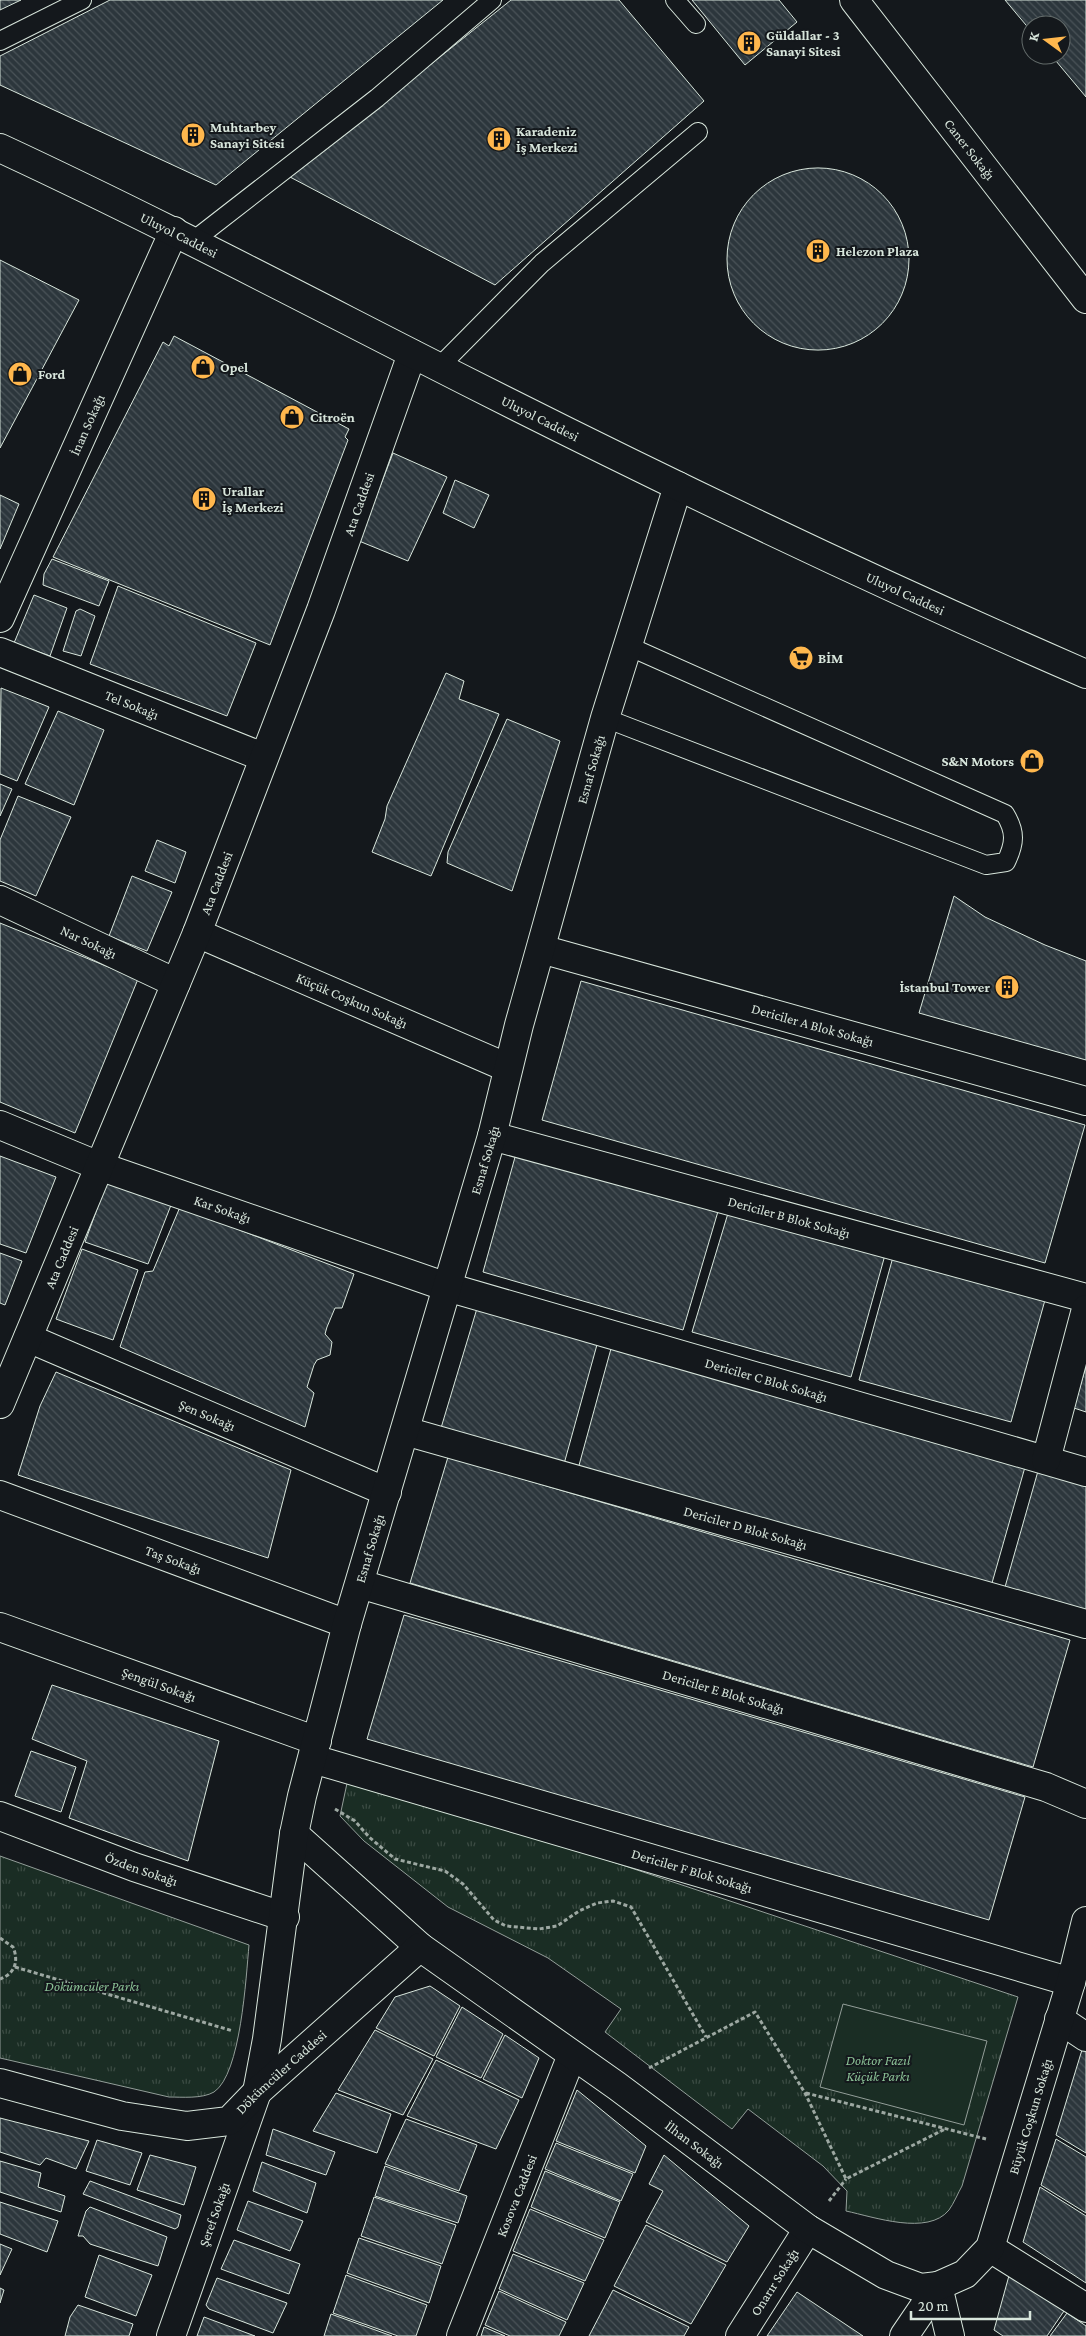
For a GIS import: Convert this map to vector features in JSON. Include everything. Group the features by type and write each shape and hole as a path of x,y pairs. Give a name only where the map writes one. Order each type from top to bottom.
{"street":[{"name":"Caner Sokağı","path":"854,0 1086,299"},
{"name":"Uluyol Caddesi","path":"0,148 183,236 412,354 836,563 1086,674"},
{"name":"İnan Sokağı","path":"0,618 183,236"},
{"name":"Ata Caddesi","path":"0,1404 7,1368 28,1338 196,933 321,610 412,354"},
{"name":"Esnaf Sokağı","path":"285,1917 294,1834 302,1796 347,1624 492,1136 508,1068 605,718 678,486"},
{"name":"Tel Sokağı","path":"0,652 264,757"},
{"name":"Nar Sokağı","path":"0,900 176,983"},
{"name":"Küçük Coşkun Sokağı","path":"196,933 508,1068"},
{"name":"Dericiler A Blok Sokağı","path":"541,949 1086,1101"},
{"name":"Kar Sokağı","path":"0,1125 99,1166 446,1287"},
{"name":"Dericiler B Blok Sokağı","path":"492,1136 1086,1298"},
{"name":"Dericiler C Blok Sokağı","path":"446,1287 1086,1472"},
{"path":"1046,1460 1086,1309"},
{"name":"Şen Sokağı","path":"28,1338 387,1492"},
{"name":"Dericiler D Blok Sokağı","path":"404,1431 1086,1624"},
{"name":"Taş Sokağı","path":"0,1495 347,1624"},
{"name":"Dericiler E Blok Sokağı","path":"360,1584 1046,1787 1086,1804"},
{"name":"Şengül Sokağı","path":"0,1628 315,1750"},
{"name":"Dericiler F Blok Sokağı","path":"315,1750 1072,1982"},
{"name":"Özden Sokağı","path":"0,1816 134,1867 285,1917"},
{"name":"İlhan Sokağı","path":"294,1834 420,1947 572,2055 808,2229 886,2275 921,2288 938,2286"},
{"name":"Şeref Sokağı","path":"171,2336 257,2092 268,2039 285,1917"},
{"name":"Büyük Coşkun Sokağı","path":"938,2286 965,2274 990,2248 1059,2019 1072,1982 1086,1921"},
{"name":"Dökümcüler Caddesi","path":"0,2083 122,2116 187,2126 229,2121 257,2092 420,1947"},
{"path":"1059,2019 1086,2037"},
{"name":"Kosova Caddesi","path":"461,2336 572,2055"},
{"name":"Onarır Sokağı","path":"740,2336 808,2229"},
{"path":"990,2248 1086,2308"},
{"path":"904,2336 938,2286"},
{"path":"938,2286 950,2336"}],"lane":[{"path":"0,41 82,0"},
{"path":"183,236 377,98 492,0"},
{"path":"675,0 696,24"},
{"path":"439,367 542,263 698,132"},
{"path":"605,718 986,865 1006,862 1014,845 1013,827 1005,814 628,646"}],"path":[{"path":"302,1796 331,1807 355,1821 369,1837 395,1859 445,1871 463,1884 494,1920 506,1926 539,1929 557,1926 579,1911 597,1903 613,1901 631,1907 706,2037"},
{"path":"0,1938 13,1947 16,1953 15,1967 0,1979"},
{"path":"15,1967 268,2039"},
{"path":"646,2069 755,2012 805,2092 846,2179 945,2129"},
{"path":"805,2092 1021,2148"}],"green space":[{"name":"Doktor Fazıl Küçük Parkı","path":"349,1774 1018,1997 962,2186 949,2210 940,2218 928,2222 915,2223 885,2220 846,2211 847,2191 823,2166 748,2109 732,2129 605,2032 621,2009 548,1958 448,1907 364,1841 340,1816"},
{"name":"Dökümcüler Parkı","path":"0,1856 249,1945 244,2001 236,2046 223,2082 214,2092 198,2097 169,2097 0,2058"},
{"path":"843,2004 987,2041 964,2125 820,2087"}],"building":[{"path":"0,0 21,0 0,10"},
{"name":"Muhtarbey Sanayi Sitesi","path":"110,0 443,0 216,185 0,85 0,56"},
{"name":"Karadeniz İş Merkezi","path":"511,0 619,0 704,101 495,285 290,177"},
{"name":"Güldallar - 3 Sanayi Sitesi","path":"692,0 779,0 797,22 745,65"},
{"path":"1005,0 1086,0 1086,97 1059,65 1071,65 1071,15 1021,15 1021,19"},
{"name":"Helezon Plaza","path":"827,168 853,175 869,183 888,201 902,224 909,250 909,268 902,294 894,310 876,329 869,335 844,346 827,350 809,350 783,343 767,335 742,310 734,294 729,277 727,250 734,224 742,208 767,183 783,175 800,170"},
{"name":"Ford","path":"0,260 79,300 0,448"},
{"name":"Urallar İş Merkezi","path":"174,336 349,429 345,437 348,440 270,645 53,557 163,342 169,346"},
{"path":"393,453 447,477 408,561 359,541"},
{"path":"455,480 489,495 474,528 443,513"},
{"path":"0,495 19,504 0,549"},
{"path":"52,559 109,581 99,606 43,585 44,574"},
{"path":"118,586 256,643 227,716 90,664"},
{"path":"34,595 67,608 50,656 14,643"},
{"path":"80,609 95,616 81,656 63,651 76,611"},
{"path":"446,673 464,681 459,699 499,714 431,876 372,852 385,819 387,806"},
{"path":"1,688 49,707 17,781 0,774"},
{"path":"58,711 104,730 74,805 25,784"},
{"path":"507,719 560,741 512,891 447,863 448,852"},
{"path":"0,784 12,789 0,816"},
{"path":"18,796 71,817 36,896 0,881 0,840"},
{"path":"157,840 186,852 175,883 145,871"},
{"path":"132,876 172,892 147,951 109,936"},
{"name":"İstanbul Tower","path":"954,896 985,917 1045,945 1086,961 1086,1060 919,1013"},
{"path":"0,923 138,979 75,1133 0,1102"},
{"path":"581,981 1085,1125 1045,1263 542,1120"},
{"path":"517,1150 719,1208 683,1330 483,1272"},
{"path":"0,1156 56,1177 26,1253 0,1244"},
{"path":"110,1173 173,1200 148,1264 85,1242"},
{"path":"180,1207 354,1274 342,1308 335,1308 327,1327 325,1334 332,1342 330,1355 317,1360 314,1365 307,1387 314,1393 305,1427 120,1347 145,1272 153,1271"},
{"path":"729,1210 885,1255 851,1377 692,1332"},
{"path":"82,1249 138,1270 113,1340 56,1319"},
{"path":"0,1253 22,1261 5,1305 0,1303"},
{"path":"893,1257 1045,1300 1011,1422 859,1380"},
{"path":"478,1305 598,1341 564,1464 441,1428"},
{"path":"612,1345 1025,1467 990,1590 578,1469"},
{"path":"1086,1366 1086,1412 1074,1408"},
{"path":"56,1372 291,1470 268,1558 18,1475 40,1406"},
{"path":"448,1457 1070,1640 1033,1767 410,1583"},
{"path":"1038,1471 1086,1485 1086,1619 1003,1594"},
{"path":"404,1615 1025,1797 989,1920 367,1739"},
{"path":"52,1685 219,1741 188,1861 69,1818 87,1761 32,1739"},
{"path":"31,1751 76,1767 61,1812 15,1796"},
{"path":"430,1986 460,2006 434,2056 376,2028 395,1997"},
{"path":"462,2007 503,2034 481,2078 436,2057"},
{"path":"375,2030 433,2059 403,2115 338,2090"},
{"path":"505,2035 539,2058 522,2098 483,2079"},
{"path":"1086,2041 1086,2153 1056,2135"},
{"path":"436,2060 519,2100 496,2149 407,2116"},
{"path":"577,2090 646,2146 635,2173 556,2141"},
{"path":"336,2093 391,2114 377,2153 313,2131"},
{"path":"0,2118 89,2141 76,2169 46,2158 40,2165 0,2152"},
{"path":"406,2119 477,2145 459,2191 385,2164"},
{"path":"273,2129 335,2152 326,2175 266,2155"},
{"path":"1056,2139 1086,2157 1086,2213 1041,2185"},
{"path":"97,2140 142,2153 130,2185 86,2171"},
{"path":"556,2143 633,2174 621,2201 545,2169"},
{"path":"150,2155 196,2167 184,2205 137,2190"},
{"path":"664,2155 749,2226 727,2262 646,2222 663,2191 649,2184"},
{"path":"0,2161 41,2173 38,2187 65,2196 61,2212 0,2192"},
{"path":"262,2162 316,2183 307,2213 253,2191"},
{"path":"385,2166 467,2196 458,2223 375,2196"},
{"path":"545,2171 620,2202 605,2238 531,2207"},
{"path":"90,2181 181,2215 178,2227 175,2229 83,2194"},
{"path":"1040,2187 1086,2216 1086,2283 1023,2242"},
{"path":"374,2197 456,2225 442,2264 361,2236"},
{"path":"248,2201 303,2221 290,2251 237,2230"},
{"path":"0,2202 58,2221 47,2252 0,2234"},
{"path":"90,2207 167,2237 158,2266 90,2244 83,2236 78,2236 86,2211"},
{"path":"530,2209 604,2240 585,2281 513,2251"},
{"path":"646,2225 726,2265 691,2324 614,2286"},
{"path":"359,2238 441,2266 429,2303 347,2273"},
{"path":"234,2240 300,2264 289,2294 221,2269"},
{"path":"0,2244 12,2249 0,2275"},
{"path":"513,2254 584,2283 567,2320 499,2289"},
{"path":"99,2255 152,2275 136,2316 85,2297"},
{"path":"1010,2272 1064,2311 1047,2336 1003,2336 994,2330"},
{"path":"346,2275 427,2305 416,2336 398,2336 333,2313"},
{"path":"217,2278 287,2303 273,2333 209,2309 206,2305"},
{"path":"0,2288 4,2290 0,2303"},
{"path":"613,2290 689,2327 684,2336 589,2336"},
{"path":"499,2291 566,2322 559,2336 510,2336 485,2325"},
{"path":"797,2292 863,2336 767,2336"},
{"path":"78,2305 133,2324 129,2336 65,2336 70,2317"},
{"path":"1067,2313 1086,2326 1086,2336 1050,2336"},
{"path":"331,2314 392,2336 324,2336"},
{"path":"204,2317 255,2336 197,2336"},
{"path":"484,2327 505,2336 481,2336"}],"place":[{"name":"Güldallar - 3 Sanayi Sitesi","path":"749,43"},
{"name":"Muhtarbey Sanayi Sitesi","path":"193,135"},
{"name":"Karadeniz İş Merkezi","path":"499,139"},
{"name":"Helezon Plaza","path":"818,251"},
{"name":"Opel","path":"203,367"},
{"name":"Ford","path":"20,374"},
{"name":"Citroën","path":"292,417"},
{"name":"Urallar İş Merkezi","path":"204,499"},
{"name":"BİM","path":"801,658"},
{"name":"S&N Motors","path":"1032,761"},
{"name":"İstanbul Tower","path":"1007,987"}]}
